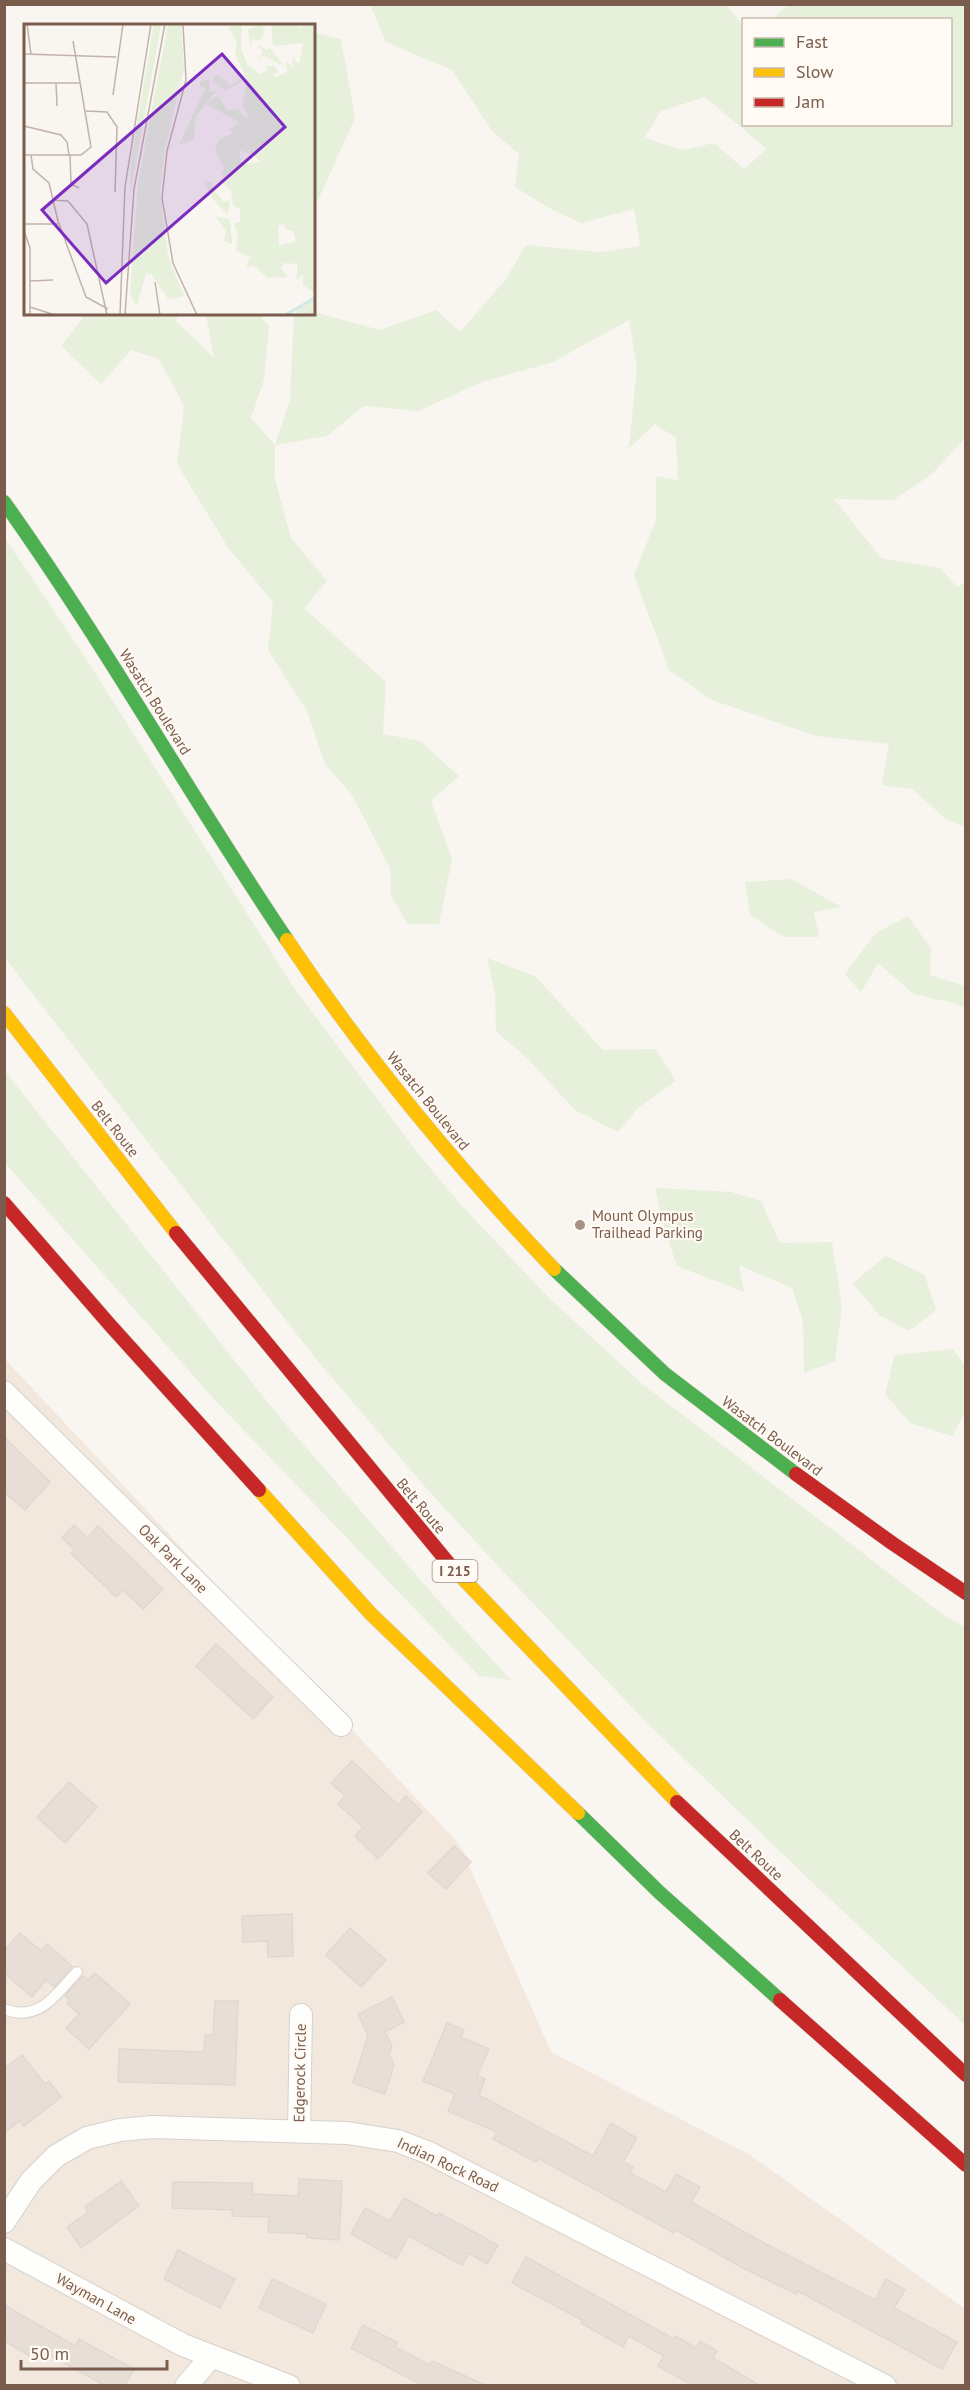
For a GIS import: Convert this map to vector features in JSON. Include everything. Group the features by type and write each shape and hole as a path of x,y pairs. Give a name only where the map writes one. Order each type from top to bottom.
{"main road":[{"name":"Wasatch Boulevard","path":"4,502 90,629 299,958 370,1056 470,1178 579,1294 673,1381 831,1502 966,1593"},
{"name":"Belt Route","path":"4,1013 204,1269 442,1557 660,1786 966,2075"},
{"path":"4,1203 110,1325 371,1614 660,1893 966,2165"}],"street":[{"name":"Oak Park Lane","path":"4,1392 341,1725"},
{"name":"Edgerock Circle","path":"298,2130 301,2015"},
{"name":"Indian Rock Road","path":"4,2222 43,2168 71,2146 104,2133 152,2127 298,2130 364,2134 413,2146 885,2385"},
{"name":"Wayman Lane","path":"4,2249 157,2332 211,2357 289,2385"},
{"path":"186,2385 211,2357"}],"lane":[{"path":"4,2009 30,2014 48,2004 77,1972"}],"shaded area":[{"path":"4,1358 460,1845 551,2052 750,2155 965,2309 965,2385 5,2385"}],"green space":[{"path":"370,5 726,5 742,24 742,126 952,126 952,18 774,18 788,5 965,5 965,438 932,474 893,500 834,499 881,558 940,568 957,587 965,583 965,827 946,819 912,789 882,785 889,744 817,736 712,700 669,670 634,575 656,520 656,476 678,480 676,438 655,424 629,448 637,367 629,320 553,362 479,383 419,411 364,406 327,436 275,445 290,400 294,315 315,315 315,312 380,330 436,310 460,332 506,279 526,245 600,252 640,246 634,209 581,223 549,208 515,187 519,154 492,131 452,70 386,42","holes":["705,97 767,149 744,169 714,143 683,150 644,138 661,111"]},
{"path":"315,33 341,39 355,118 315,207"},
{"path":"85,315 178,315 176,321 214,358 206,315 259,315 269,326 264,380 251,418 275,445 275,479 291,538 327,581 304,608 386,682 383,734 420,741 459,776 431,801 452,859 439,924 408,924 391,895 390,868 352,795 325,764 307,711 268,650 273,602 229,549 177,464 184,406 159,359 131,350 101,384 61,346"},
{"path":"4,537 85,657 292,985 419,1155 462,1206 547,1296 640,1382 942,1614 965,1627 965,2025 648,1724 427,1489 316,1359 5,958"},
{"path":"792,879 841,907 814,912 819,937 784,937 750,915 745,882"},
{"path":"908,916 931,949 930,975 965,986 965,1008 954,1003 914,994 878,963 861,992 845,974 876,933"},
{"path":"487,958 535,976 603,1050 655,1049 676,1081 638,1108 618,1132 575,1110 526,1057 496,1031 495,993"},
{"path":"4,1070 277,1414 443,1606 511,1680 479,1676 214,1399 5,1163"},
{"path":"655,1188 731,1192 761,1201 780,1243 832,1242 842,1308 835,1361 804,1373 803,1321 792,1288 739,1265 744,1292 677,1266 666,1234"},
{"path":"886,1256 925,1275 936,1310 909,1331 879,1315 853,1283"},
{"path":"953,1349 965,1366 966,1411 952,1436 910,1423 885,1394 895,1355"}],"building":[{"path":"4,1437 50,1482 25,1510 4,1492"},
{"path":"74,1525 87,1538 98,1526 163,1589 143,1609 123,1590 116,1597 71,1553 75,1550 62,1538"},
{"path":"216,1644 273,1697 253,1719 196,1666"},
{"path":"352,1761 398,1805 406,1796 422,1812 378,1859 355,1836 363,1827 338,1804 345,1796 331,1783"},
{"path":"69,1782 97,1807 65,1843 37,1817"},
{"path":"454,1846 471,1862 446,1889 428,1873"},
{"path":"292,1914 293,1956 268,1957 267,1941 243,1942 242,1916"},
{"path":"350,1928 386,1960 361,1987 326,1955"},
{"path":"20,1933 41,1951 47,1944 72,1966 54,1987 46,1980 32,1997 4,1973 4,1951"},
{"path":"95,1973 130,2004 89,2049 66,2028 79,2014 67,2003 70,2000 65,1996 83,1976 88,1980"},
{"path":"392,1997 404,2022 385,2032 392,2046 389,2054 394,2065 385,2094 353,2083 368,2035 358,2014"},
{"path":"215,2001 238,2001 235,2085 118,2082 119,2049 204,2052 205,2035 213,2035"},
{"path":"447,2023 464,2030 461,2037 489,2049 477,2076 485,2079 479,2095 593,2156 611,2123 637,2138 623,2162 633,2167 630,2173 666,2192 676,2174 700,2187 691,2202 764,2243 875,2300 886,2279 905,2290 894,2308 957,2342 942,2369 798,2291 796,2294 743,2268 676,2230 674,2233 538,2158 536,2162 493,2139 497,2132 448,2111 455,2094 423,2081"},
{"path":"22,2055 45,2084 49,2081 61,2097 24,2126 20,2121 4,2133 4,2069"},
{"path":"299,2179 342,2181 339,2240 307,2238 307,2234 268,2232 269,2217 232,2216 233,2210 172,2208 173,2182 253,2183 252,2194 298,2196"},
{"path":"121,2181 139,2206 81,2248 67,2227 88,2212 85,2207"},
{"path":"404,2198 437,2216 439,2213 498,2245 487,2264 469,2253 462,2265 409,2236 396,2259 351,2234 365,2208 390,2221"},
{"path":"178,2250 235,2279 220,2308 164,2279"},
{"path":"526,2257 674,2339 676,2336 696,2348 700,2341 717,2351 713,2358 759,2385 692,2385 658,2366 664,2356 629,2336 623,2347 581,2323 582,2320 512,2283"},
{"path":"272,2279 326,2304 313,2333 259,2308"},
{"path":"4,2305 75,2346 79,2339 134,2369 125,2385 104,2385 40,2350 35,2359 4,2341"},
{"path":"363,2325 397,2342 395,2347 430,2365 432,2361 485,2385 422,2385 351,2348"}],"traffic: fast":[{"path":"4,502 77,610 287,940"},
{"path":"554,1269 665,1374 796,1474"},
{"path":"578,1813 660,1893 780,2000"}],"traffic: slow":[{"path":"287,940 348,1027 413,1110 482,1191 554,1269"},
{"path":"4,1013 176,1233"},
{"path":"259,1490 371,1614 578,1813"},
{"path":"450,1565 677,1802"}],"traffic: jam":[{"path":"4,1203 259,1490"},
{"path":"176,1233 450,1565"},
{"path":"796,1474 966,1593"},
{"path":"677,1802 966,2075"},
{"path":"780,2000 966,2165"}],"place":[{"name":"Mount Olympus Trailhead Parking","path":"580,1225"}]}
